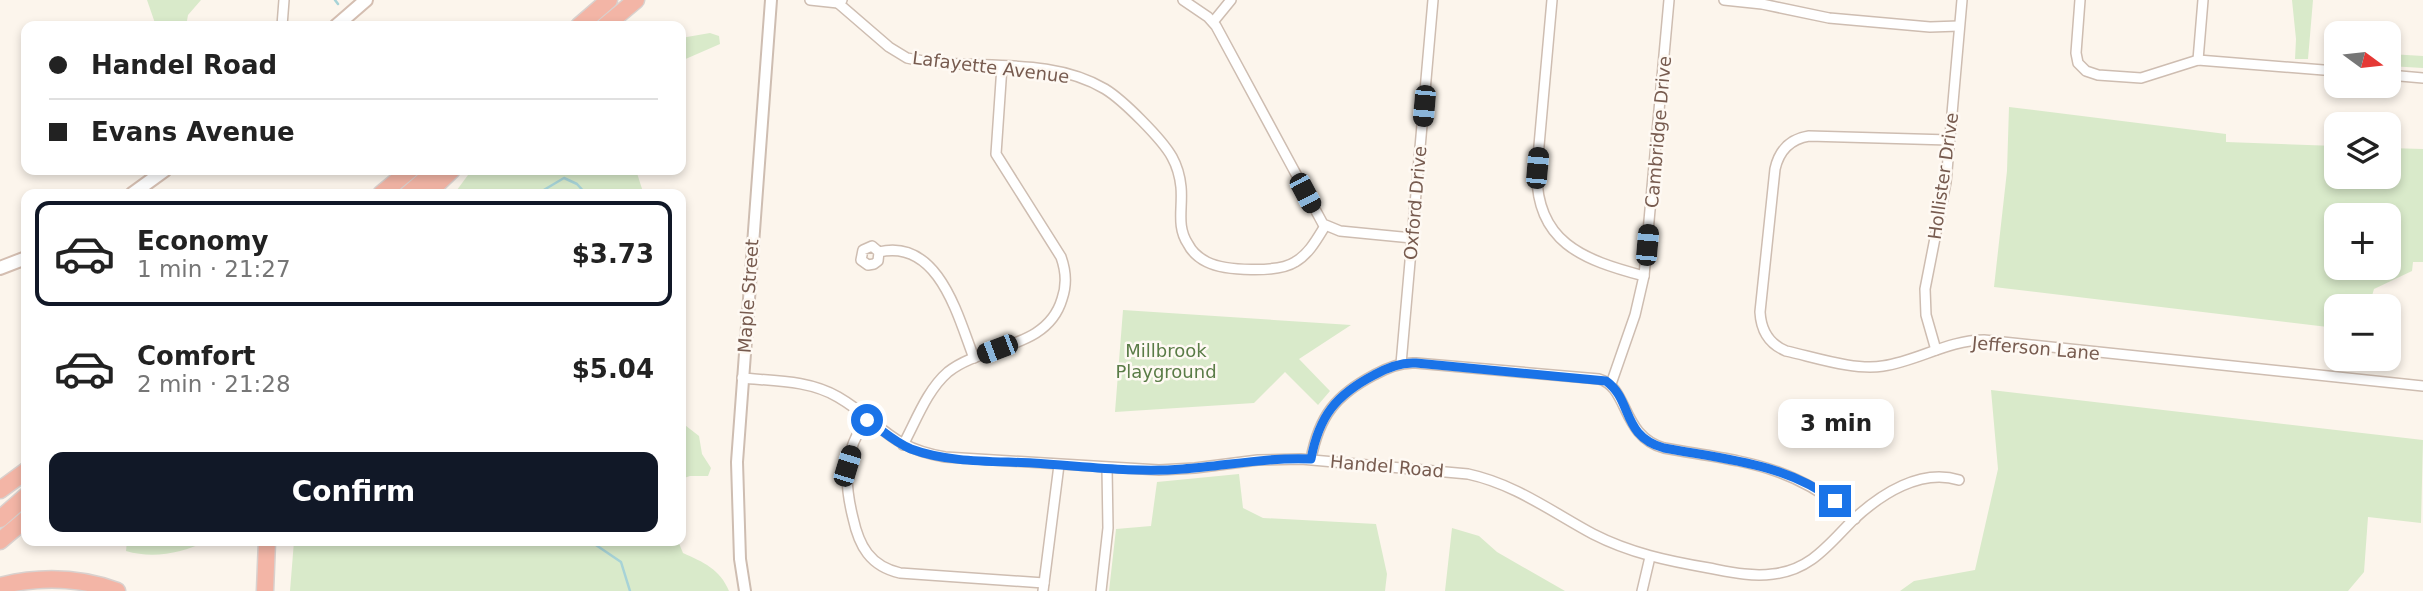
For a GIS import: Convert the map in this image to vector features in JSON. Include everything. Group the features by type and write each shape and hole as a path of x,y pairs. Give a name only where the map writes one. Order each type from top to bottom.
{"highway":[{"path":"572,21 593,0"},
{"path":"585,21 610,0"},
{"path":"611,21 636,0"},
{"path":"387,189 404,175"},
{"path":"414,189 430,175"},
{"path":"432,189 447,175"},
{"path":"0,490 21,475"},
{"path":"0,519 21,500"},
{"path":"0,541 21,523"},
{"path":"265,591 267,546"},
{"path":"0,586 30,580 59,579 85,582 117,591"}],"main road":[{"path":"342,21 366,0"},
{"path":"139,189 158,175"},
{"path":"0,268 21,260"}],"street":[{"path":"282,21 284,0"},
{"name":"Maple Street","path":"745,591 740,559 736,490 771,0"},
{"path":"810,0 840,1"},
{"path":"1183,0 1213,22 1325,226 1340,232 1412,238"},
{"path":"1213,22 1231,0"},
{"name":"Oxford Drive","path":"1401,363 1433,0"},
{"path":"1552,0 1537,168 1541,206 1556,233 1580,254 1600,264 1644,276"},
{"name":"Cambridge Drive","path":"1611,384 1635,315 1644,276 1670,0"},
{"path":"1724,0 1781,4 1829,18 1930,27 1959,26"},
{"name":"Hollister Drive","path":"1936,350 1926,315 1925,289 1944,190 1962,0"},
{"path":"2080,0 2076,53 2078,63 2086,71 2098,75 2141,78 2198,60 2324,70"},
{"path":"2198,60 2203,0"},
{"name":"Lafayette Avenue","path":"840,1 889,47 907,58 1048,70 1076,76 1120,100 1171,156 1180,184 1182,232 1192,251 1208,263 1223,267 1272,270 1283,268 1304,255 1325,226"},
{"path":"903,445 937,384 953,369 1043,328 1059,307 1065,285 1064,267 1058,250 996,154 1002,66"},
{"path":"2401,76 2423,78"},
{"name":"Jefferson Lane","path":"1949,140 1812,136 1789,144 1780,155 1775,169 1760,312 1768,338 1786,351 1874,367 1892,365 1962,342 1984,340 2423,386"},
{"path":"879,252 894,250 910,254 933,271 951,299 974,358"},
{"path":"1311,459 1320,426 1328,411 1342,395 1357,384 1401,363 1599,379 1611,384 1616,390 1633,427 1652,444 1753,464 1784,473 1818,489 1855,519"},
{"name":"Handel Road","path":"742,378 782,381 820,389 845,401 903,445 926,454 945,457 1177,470 1258,460 1311,459 1447,471 1488,479 1524,494 1611,543 1650,557 1743,574 1781,573 1800,567 1819,555 1855,519 1883,497 1919,480 1936,476 1959,480"},
{"path":"867,419 855,440 847,466 846,484 858,538 872,559 885,568 903,573 1043,587 1059,465"},
{"path":"1101,591 1108,528 1107,468"},
{"path":"1642,591 1650,557"}],"green space":[{"path":"147,0 201,0 188,15 187,21 154,21"},
{"path":"2292,0 2313,0 2308,59 2295,59"},
{"path":"710,33 719,36 720,44 686,59 686,37"},
{"path":"2401,55 2423,56 2423,68 2401,67"},
{"path":"2009,107 2226,134 2226,142 2324,146 2324,189 2401,189 2401,148 2423,149 2423,262 2413,262 2412,271 2401,276 2401,203 2324,203 2324,280 2393,280 2374,289 2373,294 2324,294 2324,327 1994,287 2007,171"},
{"path":"468,175 638,175 642,189 458,189"},
{"name":"Millbrook Playground","path":"1123,310 1351,325 1299,359 1330,391 1318,405 1285,372 1254,403 1115,412"},
{"path":"1991,390 2423,440 2421,523 2368,517 2364,572 2348,591 1900,591 1914,581 1975,570 1998,469"},
{"path":"686,426 699,436 702,454 711,468 708,476 686,477"},
{"path":"1239,474 1243,508 1263,518 1376,524 1387,574 1385,591 1109,591 1116,529 1151,526 1157,482"},
{"path":"1452,528 1479,536 1497,552 1565,591 1445,591"},
{"path":"126,546 196,546 157,555 126,551"},
{"path":"294,546 680,546 683,553 716,572 729,591 290,591"}],"waterway":[{"path":"335,0 338,4"},
{"path":"545,189 564,178 582,189"},
{"path":"597,546 621,562 630,591"}],"route":[{"path":"867,420 895,441 913,449 933,455 967,459 1159,470 1258,460 1311,459 1320,426 1328,411 1342,395 1353,386 1386,369 1408,362 1606,381 1616,390 1633,427 1652,444 1775,470 1811,485 1835,501"}]}
